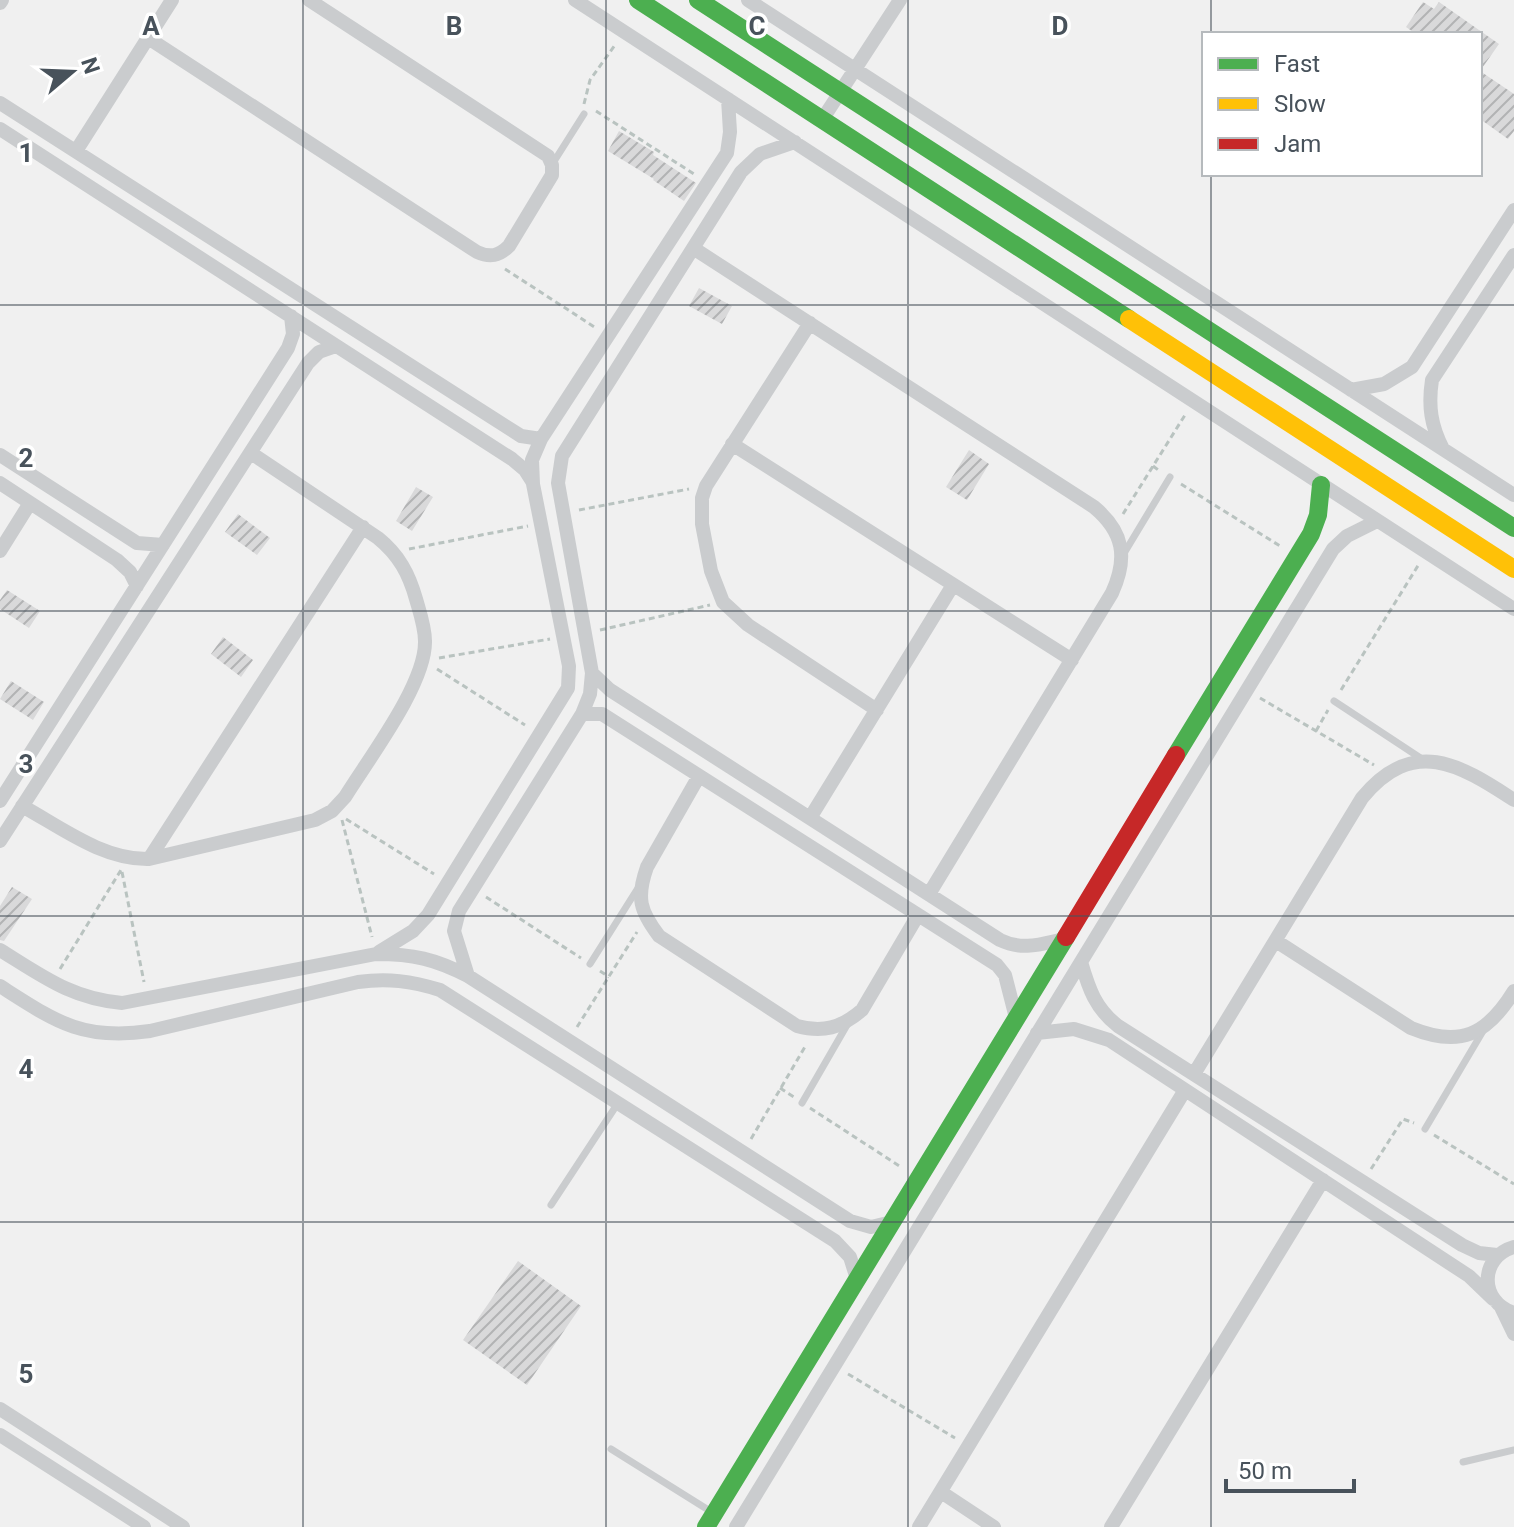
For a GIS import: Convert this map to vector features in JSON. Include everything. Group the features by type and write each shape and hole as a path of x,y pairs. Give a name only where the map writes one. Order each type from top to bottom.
{"street":[{"path":"76,151 172,0"},
{"path":"148,38 485,255 503,253 552,175 548,156 309,0"},
{"path":"575,0 1514,609"},
{"path":"638,0 1514,569"},
{"path":"698,0 1514,528"},
{"path":"748,0 1514,495"},
{"path":"822,120 900,0"},
{"path":"376,954 421,923 568,688 570,673 533,484 532,460 541,439 708,182 730,143 728,99"},
{"path":"0,103 521,436 541,439"},
{"path":"18,114 3,131 512,459 525,470 533,484"},
{"path":"468,976 454,931 459,911 582,714 590,694 592,673 558,474 562,456 746,165 760,154 795,142"},
{"path":"1351,390 1376,386 1399,377 1412,367 1514,210"},
{"path":"693,248 1094,507 1114,529 1122,557 1120,576 1112,593 929,894"},
{"path":"1444,450 1430,416 1432,380 1514,255"},
{"path":"2,796 288,348 293,334 291,316"},
{"path":"810,323 706,486 702,498 702,524 715,587 723,602 748,625 877,710"},
{"path":"1438,327 1459,339"},
{"path":"0,841 313,357 336,346"},
{"path":"732,444 1072,660"},
{"path":"22,806 103,851 127,858 149,859 315,820 332,811 345,797 415,685 424,661 425,641 411,580 394,552 363,527 251,453"},
{"path":"0,455 137,543 163,545"},
{"path":"0,483 124,565 137,586"},
{"path":"710,1520 1311,534 1318,515 1321,485"},
{"path":"0,551 30,503"},
{"path":"736,1527 1333,549 1347,536 1377,521"},
{"path":"149,859 363,527"},
{"path":"1311,534 1333,549"},
{"path":"810,818 953,585"},
{"path":"592,673 610,690 1000,940 1025,947 1064,939"},
{"path":"582,714 602,714 987,958 1005,975 1016,1018"},
{"path":"1194,1074 1362,798 1374,784 1406,765 1426,761 1449,763 1471,772 1514,800"},
{"path":"699,776 647,867 641,884 640,902 646,919 659,936 797,1026 814,1030 832,1029 849,1022 862,1010 918,915"},
{"path":"987,958 1000,940"},
{"path":"1276,941 1411,1028 1429,1036 1449,1038 1486,1026 1501,1013 1514,991"},
{"path":"0,950 74,994 98,1001 122,1003 376,954 408,954 429,959 468,976 850,1221 871,1227 892,1222"},
{"path":"1081,962 1095,1002 1104,1015 1118,1026 1470,1250 1497,1255"},
{"path":"0,986 67,1026 94,1033 122,1035 358,982 385,978 414,981 440,990 465,1004 835,1241 850,1257 857,1279"},
{"path":"252,979 258,1005"},
{"path":"1109,1040 1118,1026"},
{"path":"1037,1033 1074,1029 1109,1040 1435,1253 1469,1276 1503,1306"},
{"path":"919,1527 1185,1090"},
{"path":"940,1143 962,1156"},
{"path":"1111,1527 1323,1180"},
{"path":"1435,1253 1446,1235"},
{"path":"1514,1247 1497,1255 1488,1268 1487,1276 1489,1292 1503,1306 1514,1334"},
{"path":"0,1409 183,1527"},
{"path":"0,1435 144,1527"},
{"path":"49,1466 60,1448"},
{"path":"941,1492 994,1527"}],"lane":[{"path":"552,165 584,114"},
{"path":"1122,557 1170,477"},
{"path":"1334,701 1426,761"},
{"path":"590,964 641,884"},
{"path":"802,1103 849,1022"},
{"path":"1425,1129 1486,1026"},
{"path":"551,1205 619,1102"},
{"path":"611,1449 710,1520"},
{"path":"1463,1462 1514,1450"}],"path":[{"path":"625,32 590,80 584,97 584,114 594,110 708,182"},
{"path":"485,255 607,336"},
{"path":"1114,529 1193,402"},
{"path":"1153,466 1297,557"},
{"path":"563,512 706,486"},
{"path":"394,552 541,523"},
{"path":"1316,731 1426,553"},
{"path":"585,634 723,602"},
{"path":"424,661 563,637"},
{"path":"424,661 541,735"},
{"path":"1247,689 1388,773"},
{"path":"376,954 342,816 447,883"},
{"path":"52,983 122,868 147,1000"},
{"path":"473,889 609,977"},
{"path":"569,1040 646,919"},
{"path":"743,1152 814,1030"},
{"path":"780,1088 919,1178"},
{"path":"1362,1182 1403,1119 1425,1129 1514,1184"},
{"path":"834,1366 969,1446"}],"building":[{"path":"1423,2 1434,9 1439,2 1482,32 1413,32 1406,27"},
{"path":"1482,32 1499,44 1482,68"},
{"path":"1482,72 1514,94 1514,131 1508,139 1482,120"},
{"path":"619,131 696,183 684,201 608,151"},
{"path":"699,288 732,306 722,324 689,306"},
{"path":"969,450 989,464 967,500 946,487"},
{"path":"416,487 433,497 412,531 396,521"},
{"path":"238,514 270,538 257,555 225,532"},
{"path":"7,590 40,611 29,628 0,609 0,600"},
{"path":"223,637 253,660 241,677 211,654"},
{"path":"11,681 44,702 33,720 0,699"},
{"path":"12,887 32,899 4,941 0,940 0,906"},
{"path":"518,1261 581,1306 527,1385 463,1340"}],"traffic: fast":[{"path":"638,0 1129,319"},
{"path":"698,0 1514,528"},
{"path":"1176,755 1311,534 1318,515 1321,485"},
{"path":"706,1527 1066,937"}],"traffic: slow":[{"path":"1129,319 1514,569"}],"traffic: jam":[{"path":"1066,937 1176,755"}]}
